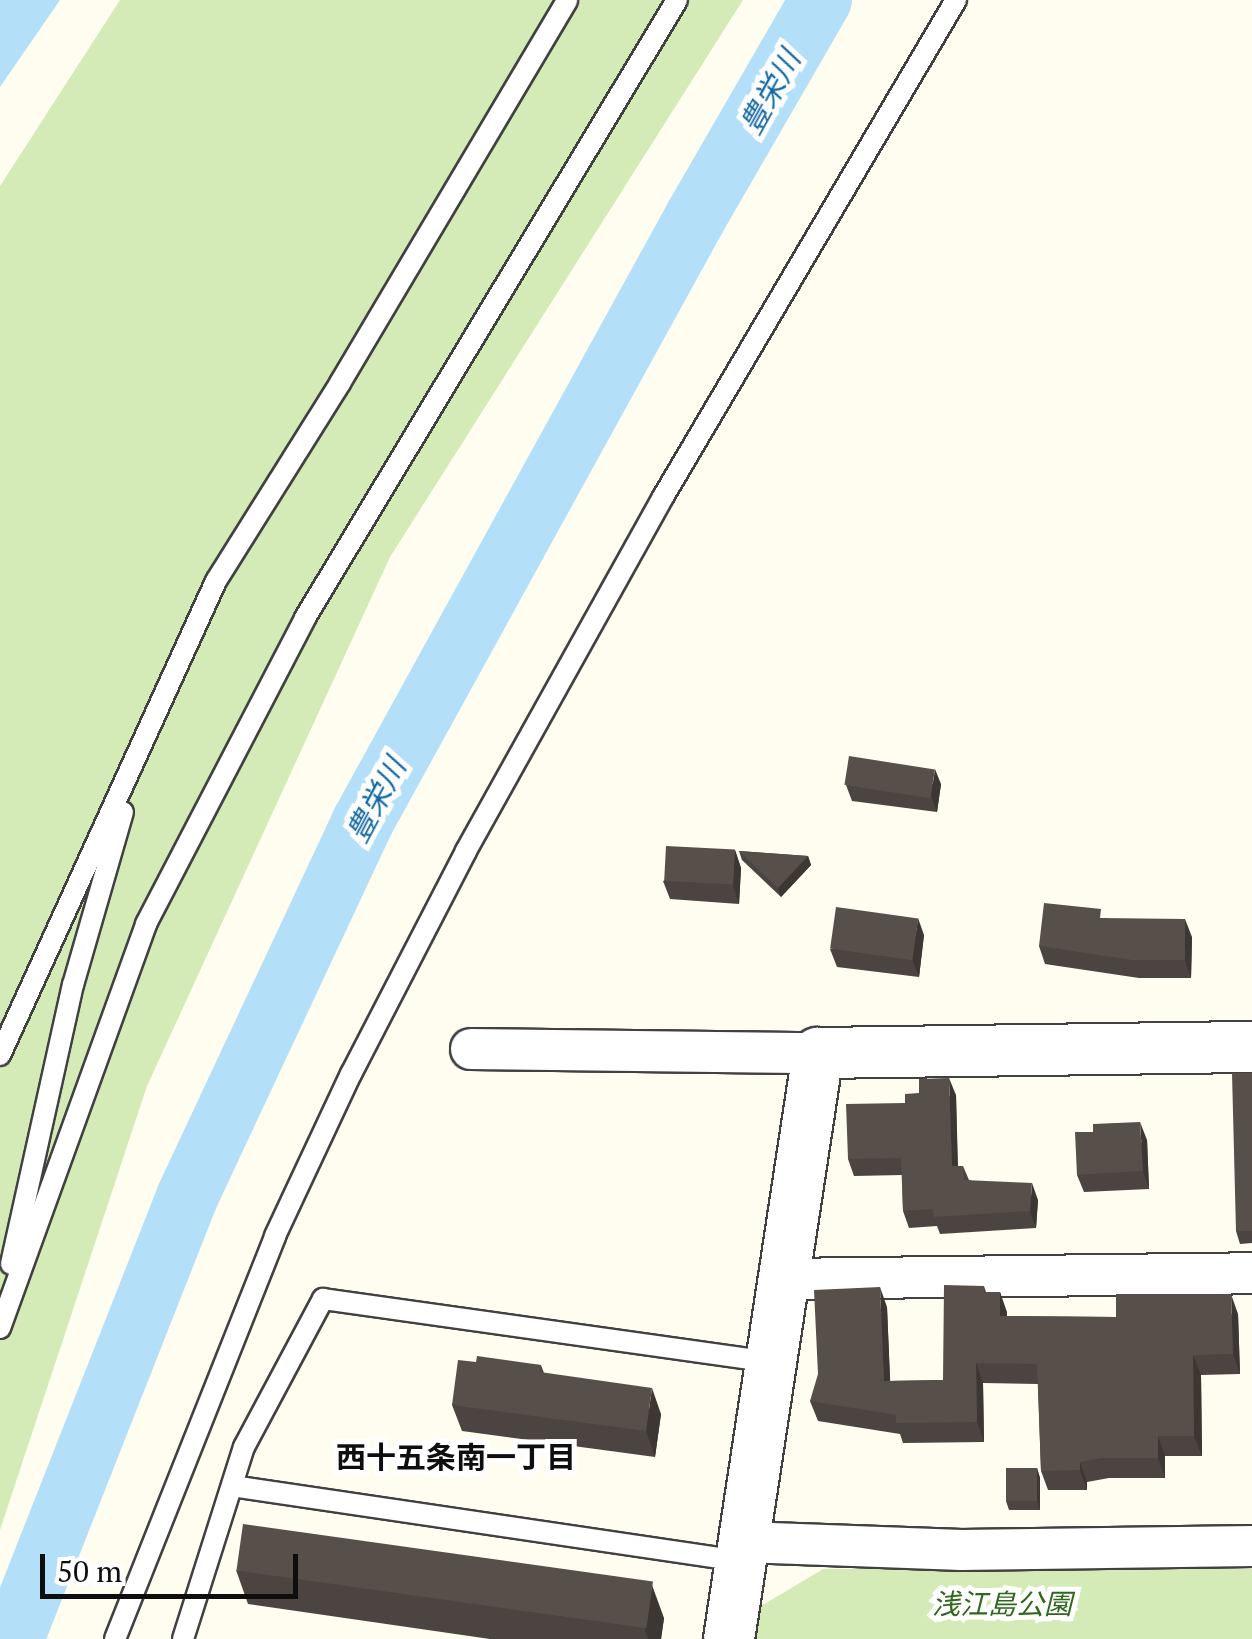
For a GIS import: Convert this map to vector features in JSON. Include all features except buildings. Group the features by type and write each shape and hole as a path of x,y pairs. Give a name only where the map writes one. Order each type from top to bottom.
{"street":[{"path":"470,1048 818,1053 1252,1047"},
{"path":"729,1639 818,1053"},
{"path":"781,1278 1252,1273"},
{"path":"742,1551 1252,1546"}],"lane":[{"path":"0,1055 216,581 350,366 567,0"},
{"path":"0,1328 146,924 304,618 678,0"},
{"path":"115,1639 180,1464 275,1236 360,1057 466,851 672,480 956,0"},
{"path":"0,1308 43,1134 73,985 142,748"},
{"path":"183,1639 244,1448 323,1299 756,1360"},
{"path":"232,1486 742,1551"}],"green space":[{"path":"120,0 743,0 390,557 147,1086 0,1530 0,186"},
{"name":"浅江島公園","path":"823,1569 1252,1569 1252,1639 752,1639 756,1609"}],"water":[{"path":"0,0 60,0 0,87"}],"waterway":[{"name":"豊栄川","path":"13,1639 187,1197 362,823 695,218 821,0"}],"district":[{"name":"西十五条南一丁目","path":"456,1457"}]}
